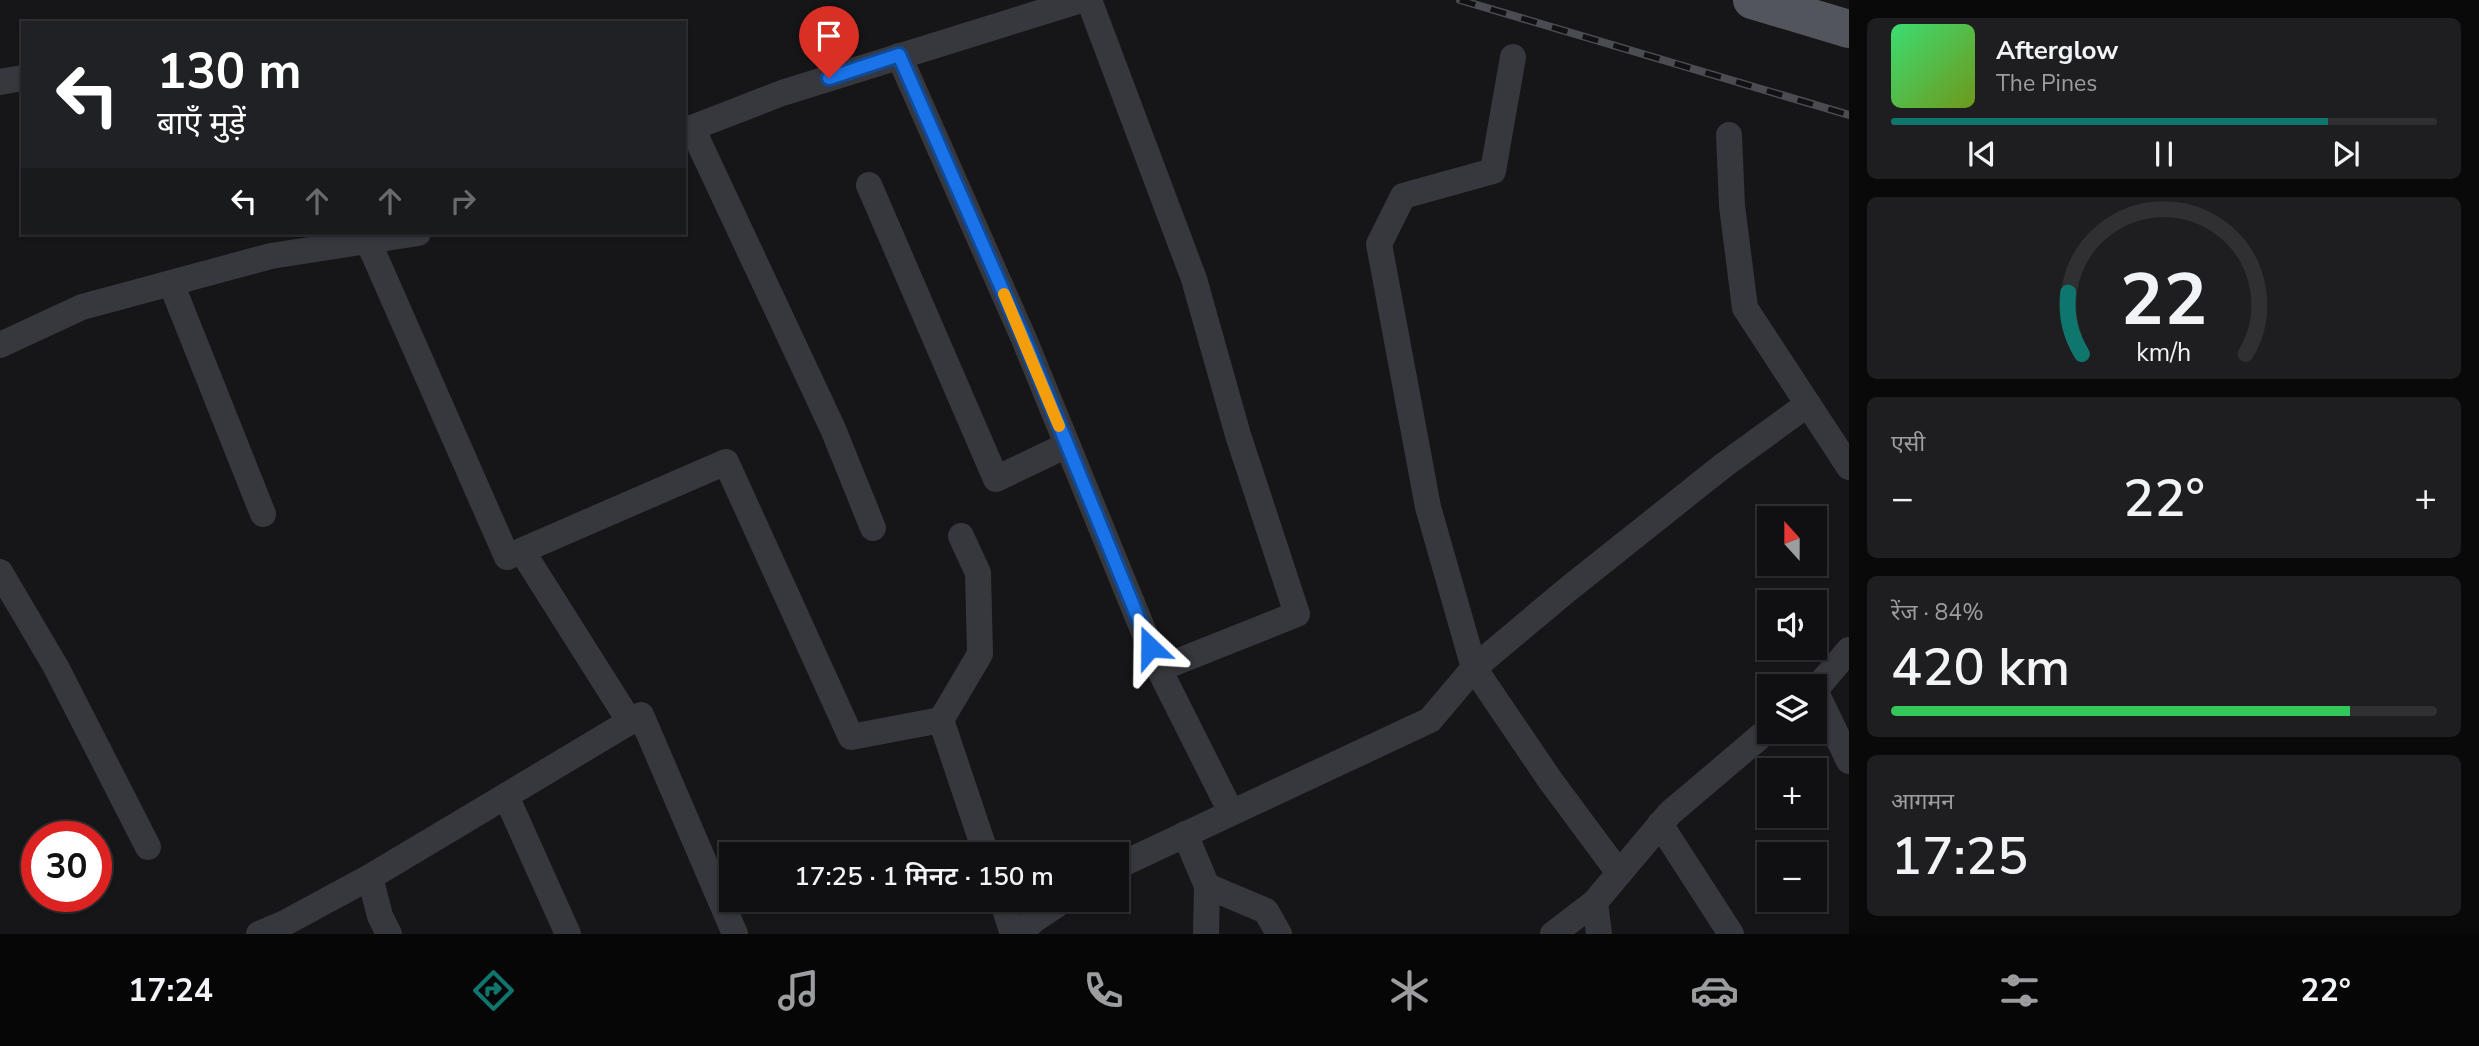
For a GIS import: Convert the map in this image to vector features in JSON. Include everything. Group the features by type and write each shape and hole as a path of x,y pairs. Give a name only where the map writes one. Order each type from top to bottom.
{"main road":[{"path":"1752,0 1849,29"}],"street":[{"path":"873,528 833,429 688,129 782,93 1081,0"},
{"path":"1089,0 1194,279 1238,435 1297,614 1159,670"},
{"path":"899,55 1024,339 1159,670 1231,812"},
{"path":"1513,57 1493,171 1403,196 1380,244 1428,507 1474,668 1550,780 1619,873"},
{"path":"0,82 21,78"},
{"path":"1729,135 1732,206 1745,308 1849,467"},
{"path":"869,185 996,479 1067,445"},
{"path":"0,345 82,307 171,283 286,243 368,241 406,235"},
{"path":"368,241 507,557 726,462 851,737 941,720 980,654 978,573 961,536"},
{"path":"171,283 263,514"},
{"path":"1129,861 1430,720 1474,668 1567,590 1724,465 1808,404"},
{"path":"522,551 630,722"},
{"path":"0,572 56,667 148,847"},
{"path":"1827,676 1849,650"},
{"path":"259,934 370,877 641,715 735,934"},
{"path":"1827,715 1849,761"},
{"path":"941,720 982,842"},
{"path":"1553,934 1595,902 1670,813 1757,739"},
{"path":"506,796 568,934"},
{"path":"1661,824 1731,934"},
{"path":"1185,834 1208,886 1206,934"},
{"path":"370,877 380,916 389,934"},
{"path":"1208,886 1266,911 1279,934"},
{"path":"1595,902 1599,934"},
{"path":"1006,912 1013,934"},
{"path":"1019,934 1046,912"}],"railway":[{"path":"1460,0 1849,115"}],"slow traffic":[{"path":"1004,294 1059,426"}],"route":[{"path":"829,78 899,55 1024,339 1150,647"}]}
